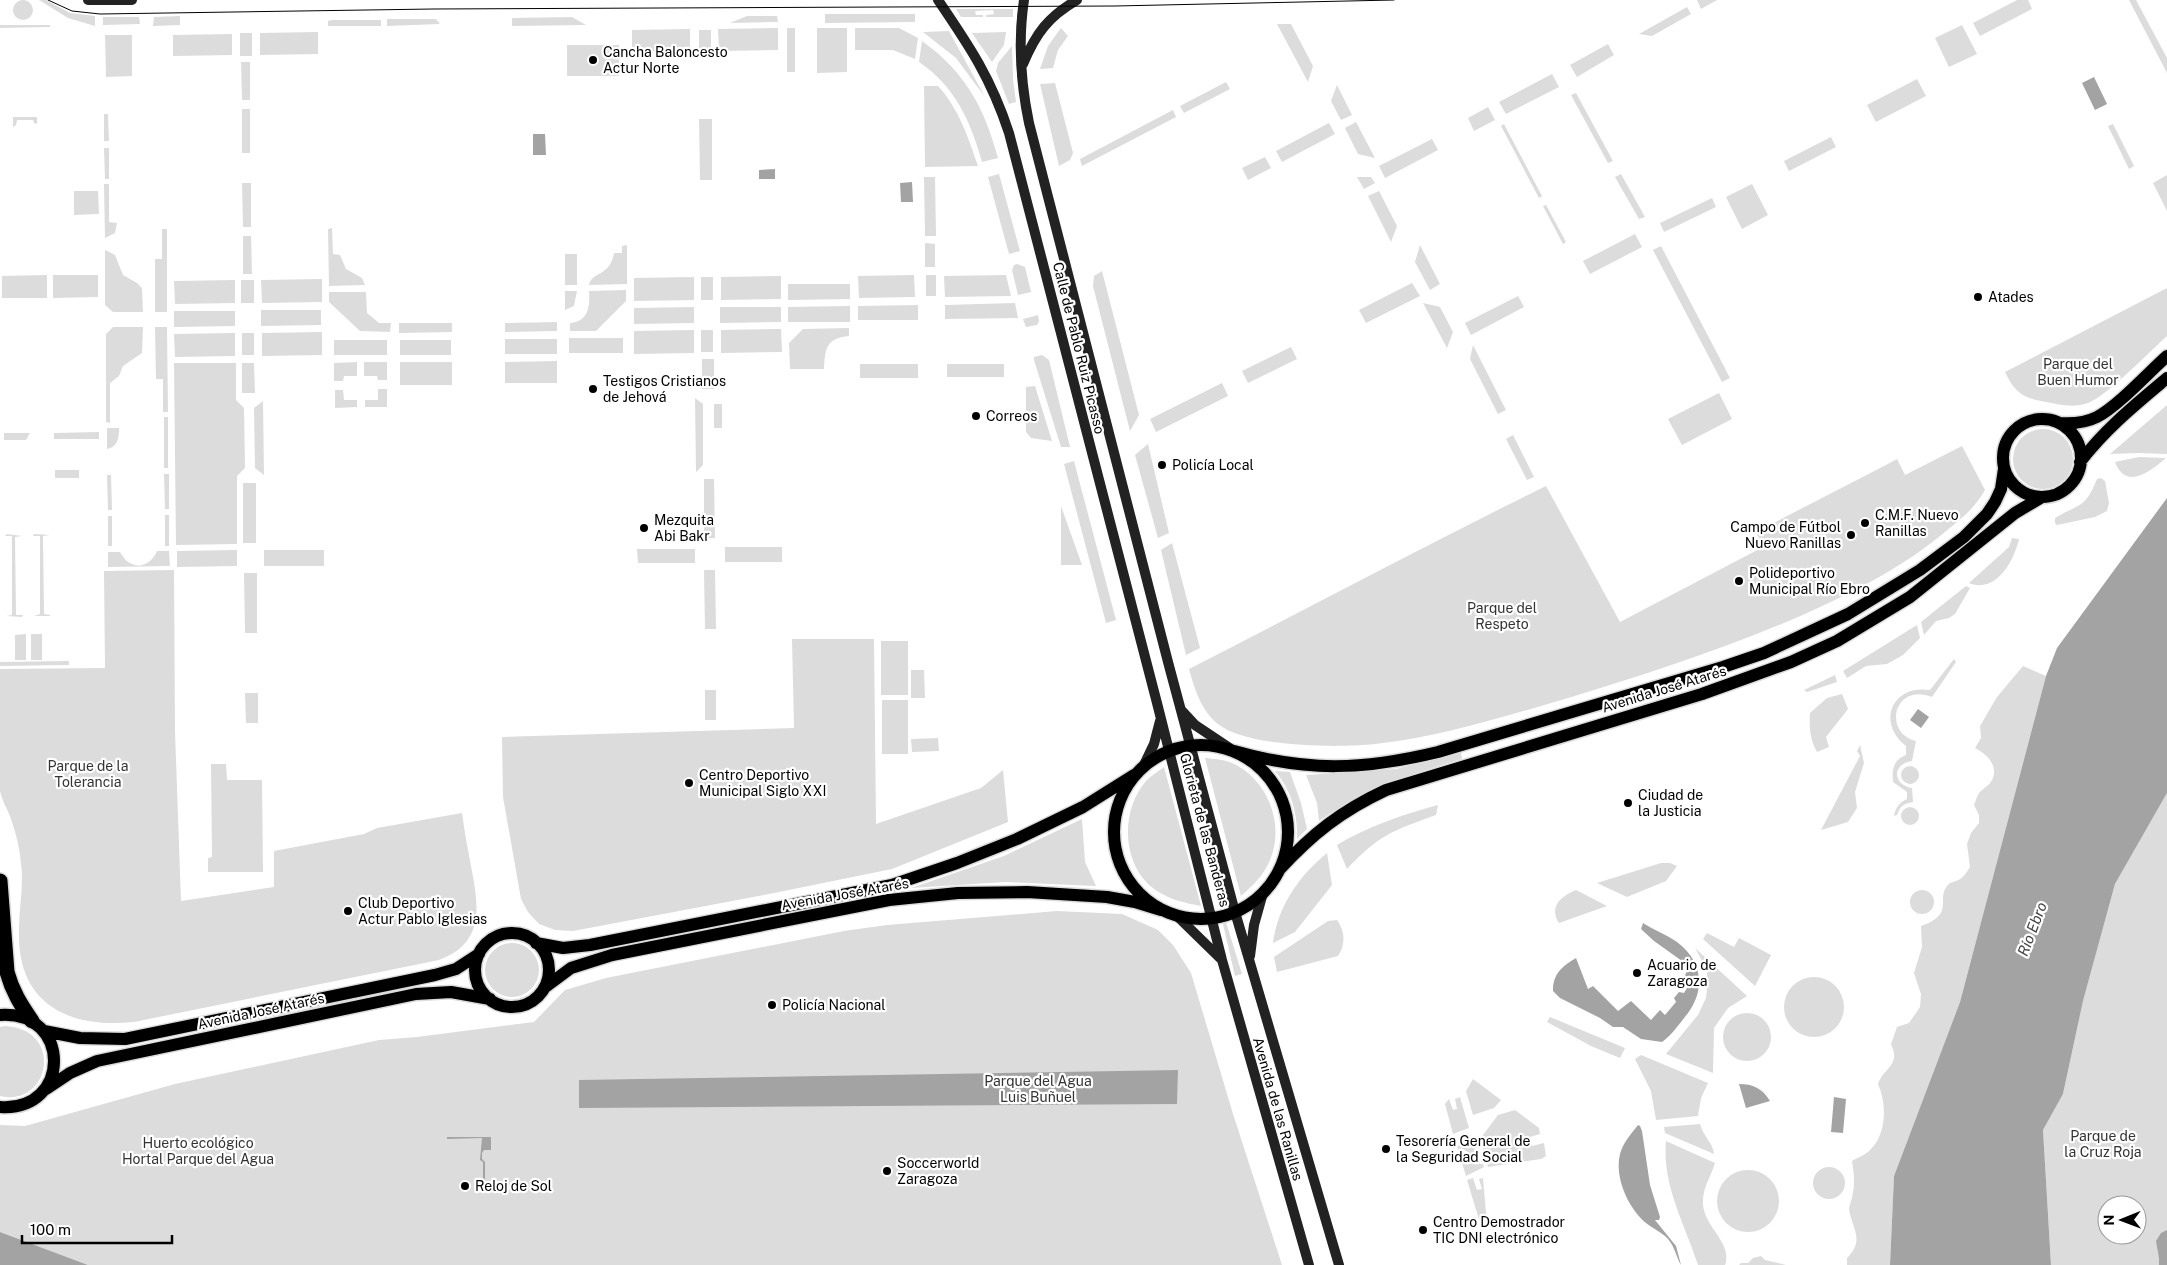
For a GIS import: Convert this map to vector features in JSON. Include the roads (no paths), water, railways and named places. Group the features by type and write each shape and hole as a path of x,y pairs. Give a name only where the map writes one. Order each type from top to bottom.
{"highway":[{"path":"0,882 7,972 18,1000 32,1021"}],"main road":[{"path":"88,0 132,0"},
{"name":"Calle de Pablo Ruiz Picasso","path":"938,0 985,72 1009,133 1169,750"},
{"name":"Calle de Pablo Ruiz Picasso","path":"1024,0 1022,67 1029,123 1191,745"},
{"path":"1022,67 1040,29 1057,12 1077,0"},
{"path":"2167,356 2097,417 2076,423 2032,421 2016,429 2006,443 2003,460 2004,469 2010,480 2018,490 2042,497 2052,496 2068,487 2074,480 2080,462 2095,442 2167,378"},
{"path":"2058,423 2076,439 2079,446 2080,462"},
{"name":"Avenida José Atarés","path":"1234,751 1271,761 1307,766 1342,767 1402,760 1448,749 1698,675 1764,653 1848,614 1882,595 1947,550 1969,532 1991,508 2001,489 2004,469"},
{"name":"Avenida José Atarés","path":"1279,870 1315,834 1347,810 1386,790 1702,694 1791,662 1837,642 1910,597 2005,520 2042,497"},
{"name":"Calle de Pablo Ruiz Picasso","path":"1181,709 1195,725 1234,751"},
{"name":"Calle de Pablo Ruiz Picasso","path":"1144,765 1154,744 1161,717"},
{"name":"Glorieta de las Banderas","path":"1191,745 1235,912"},
{"name":"Glorieta de las Banderas","path":"1191,745 1213,745 1234,751 1251,760 1265,773 1276,788 1284,806 1288,824 1287,843 1279,870 1263,893 1248,905 1235,912 1213,918 1195,919 1177,916 1161,910 1145,899 1132,886 1122,869 1116,851 1114,832 1120,801 1134,775 1144,765 1169,750 1191,745"},
{"name":"Glorieta de las Banderas","path":"1169,750 1213,918"},
{"name":"Avenida José Atarés","path":"536,943 563,948 590,945 892,884 957,863 1016,839 1084,808 1134,775"},
{"name":"Avenida José Atarés","path":"544,988 556,977 571,968 612,955 898,899 958,893 1027,892 1107,897 1135,902 1161,910"},
{"name":"Avenida de las Ranillas","path":"1249,962 1254,926 1263,893"},
{"name":"Avenida de las Ranillas","path":"1235,912 1340,1265"},
{"name":"Avenida de las Ranillas","path":"1177,916 1222,960"},
{"name":"Avenida de las Ranillas","path":"1213,918 1222,960 1309,1265"},
{"path":"520,934 536,943 547,959 548,979 538,996 529,1003 509,1007 490,999 483,992 477,978 476,963 479,954 485,946 501,935 520,934"},
{"name":"Avenida José Atarés","path":"44,1031 80,1038 125,1039 435,976 456,969 479,954"},
{"name":"Avenida José Atarés","path":"0,1107 12,1108 25,1105 70,1073 97,1061 416,994 451,992 490,999"},
{"path":"0,1015 17,1015 32,1021 44,1031 51,1042 55,1066 52,1078 46,1089"}],"water":[{"path":"2094,77 2107,104 2095,110 2082,83"},
{"path":"533,134 545,134 546,155 533,155"},
{"path":"775,169 775,179 759,179 759,170"},
{"path":"912,182 913,202 901,202 900,183"},
{"name":"Río Ebro","path":"2167,498 2167,793 2115,884 2083,1001 2063,1094 2043,1130 2051,1265 1890,1265 1894,1176 1960,1002 2046,676 2057,648"},
{"path":"1918,709 1929,717 1921,728 1910,720"},
{"path":"1643,923 1673,939 1685,949 1692,958 1699,975 1699,985 1694,1004 1676,1029 1662,1042 1641,1039 1623,1027 1613,1027 1600,1018 1560,998 1553,991 1556,975 1576,958 1588,989 1593,986 1618,1011 1631,1001 1651,1020 1660,1010 1665,1015 1676,1002 1674,998 1679,992 1684,993 1690,983 1683,980 1689,966 1654,941 1641,929"},
{"path":"1178,1070 1177,1104 579,1108 579,1080"},
{"path":"1739,1084 1757,1088 1770,1101 1746,1108"},
{"path":"1834,1097 1846,1099 1843,1133 1831,1132"},
{"path":"1638,1125 1642,1131 1650,1185 1660,1217 1659,1220 1655,1220 1676,1246 1681,1265 1668,1239 1646,1223 1634,1210 1621,1183 1619,1163 1621,1150"},
{"path":"447,1137 491,1137 491,1150 484,1150 482,1153 482,1159 485,1162 485,1187 483,1187 483,1162 480,1160 482,1138 447,1139"},
{"path":"2167,1230 2167,1265 2159,1265 2156,1241 2161,1233"},
{"path":"0,1232 88,1265 0,1265"}],"tram line":[{"path":"48,0 72,11 100,14 433,9 1115,6 1394,0"}],"place":[{"name":"Cancha Baloncesto Actur Norte","path":"593,60"},
{"name":"Atades","path":"1978,297"},
{"name":"Testigos Cristianos de Jehová","path":"593,389"},
{"name":"Correos","path":"976,416"},
{"name":"Policía Local","path":"1162,465"},
{"name":"C.M.F. Nuevo Ranillas","path":"1865,523"},
{"name":"Mezquita Abi Bakr","path":"644,528"},
{"name":"Campo de Fútbol Nuevo Ranillas","path":"1851,535"},
{"name":"Polideportivo Municipal Río Ebro","path":"1739,581"},
{"name":"Centro Deportivo Municipal Siglo XXI","path":"689,783"},
{"name":"Ciudad de la Justicia","path":"1628,803"},
{"name":"Club Deportivo Actur Pablo Iglesias","path":"348,911"},
{"name":"Acuario de Zaragoza","path":"1637,973"},
{"name":"Policía Nacional","path":"772,1005"},
{"name":"Tesorería General de la Seguridad Social","path":"1386,1149"},
{"name":"Soccerworld Zaragoza","path":"887,1171"},
{"name":"Reloj de Sol","path":"465,1186"},
{"name":"Centro Demostrador TIC DNI electrónico","path":"1423,1230"}],"park label":[{"name":"Parque del Buen Humor","path":"2078,372"},
{"name":"Parque del Respeto","path":"1502,616"},
{"name":"Parque de la Tolerancia","path":"88,774"},
{"name":"Parque del Agua Luis Buñuel","path":"1038,1090"},
{"name":"Parque de la Cruz Roja","path":"2103,1144"},
{"name":"Huerto ecológico Hortal Parque del Agua","path":"198,1152"}]}
